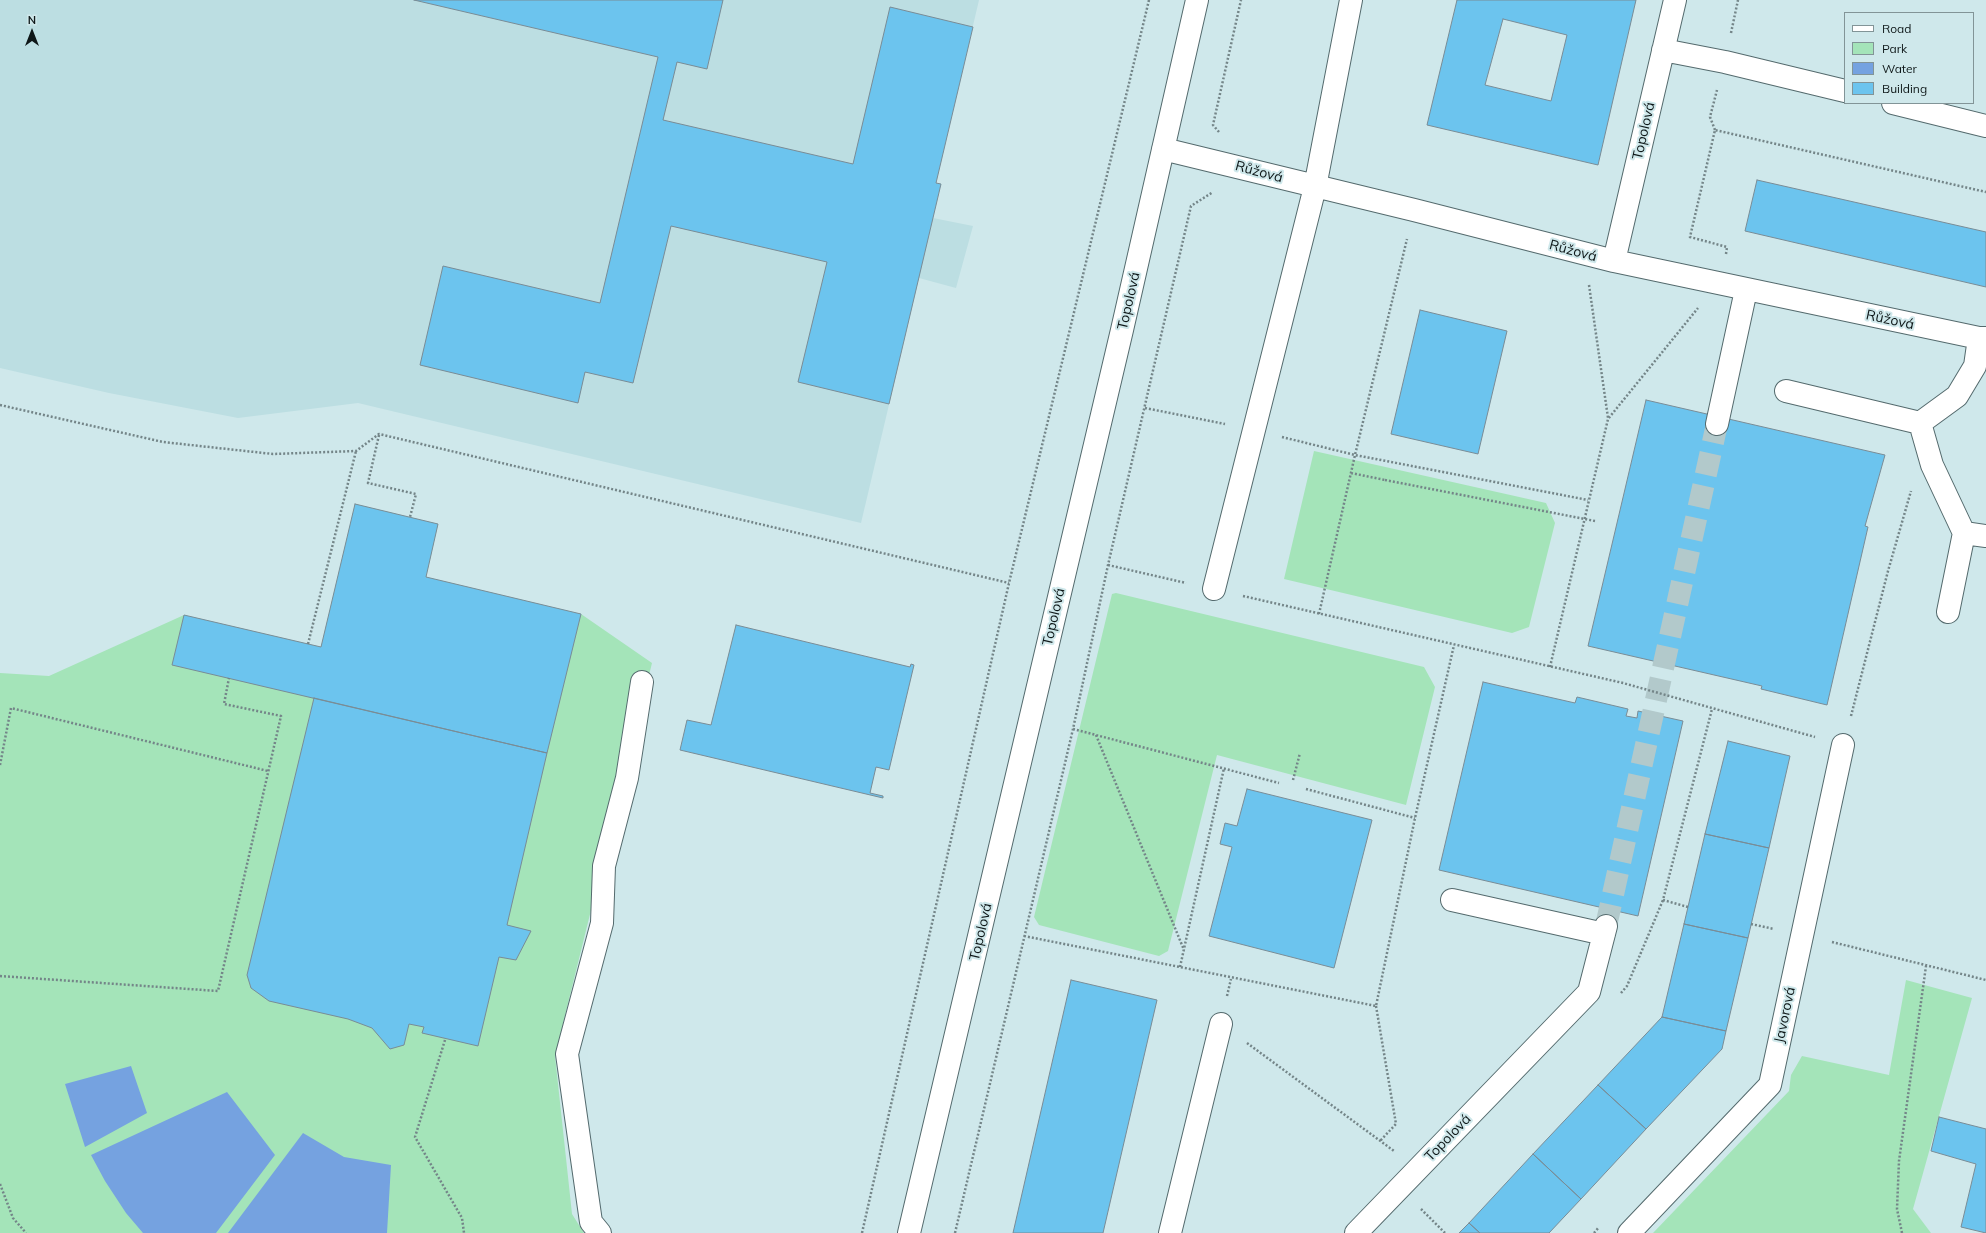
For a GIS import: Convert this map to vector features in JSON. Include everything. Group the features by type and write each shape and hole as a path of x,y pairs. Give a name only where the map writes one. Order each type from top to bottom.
{"street":[{"name":"Topolová","path":"909,1233 996,871 1197,0"},
{"path":"1214,589 1315,187 1351,0"},
{"name":"Topolová","path":"1614,261 1675,0"},
{"path":"1663,50 1725,62 1844,91"},
{"path":"1897,104 1986,126"},
{"name":"Růžová","path":"1163,149 1414,210 1614,261 1746,290 1982,338"},
{"path":"1717,424 1746,290"},
{"path":"1786,391 1920,423 1957,396 1975,366 1982,338"},
{"path":"1920,423 1932,465 1964,533 1948,612"},
{"path":"1964,533 1986,536"},
{"path":"600,1233 591,1222 567,1054 602,923 604,866 626,778 642,682"},
{"name":"Javorová","path":"1630,1233 1770,1085 1843,745"},
{"name":"Topolová","path":"1356,1233 1589,992 1605,930 1452,900"},
{"path":"1170,1233 1221,1024"}],"path":[{"path":"862,1233 1009,583 1148,0"},
{"path":"1222,134 1213,125 1241,0"},
{"path":"1608,419 1719,284 1728,247 1690,237 1715,130 1710,117 1717,91"},
{"path":"1715,130 1986,192"},
{"path":"955,1233 1073,729 1108,565 1191,206 1216,189"},
{"path":"1319,614 1355,455 1414,210"},
{"path":"1550,667 1608,419 1585,254"},
{"path":"0,405 163,442 274,454 356,451 379,434 1009,583"},
{"path":"1145,408 1255,430 1355,455 1588,500"},
{"path":"379,434 368,483 416,494 410,517"},
{"path":"308,644 356,451"},
{"path":"1108,565 1623,683 1843,745 1888,571 1917,470 1932,465"},
{"path":"1351,473 1595,521"},
{"path":"1380,1141 1396,1124 1376,1006 1415,818 1454,645"},
{"path":"0,976 218,991 281,716 224,704 229,678"},
{"path":"0,764 11,708 268,771"},
{"path":"1688,907 1664,900 1712,709"},
{"path":"1073,729 1279,783"},
{"path":"1096,735 1184,950"},
{"path":"1293,780 1300,753"},
{"path":"1180,967 1224,768"},
{"path":"1306,789 1415,818"},
{"path":"1751,924 1802,934 1986,980"},
{"path":"1024,936 1180,967 1231,979 1376,1006"},
{"path":"1902,1233 1897,1209 1899,1161 1926,966"},
{"path":"1221,1024 1418,1169"},
{"path":"445,1040 415,1137 462,1218 464,1233"},
{"path":"0,1184 13,1218 26,1233"},
{"path":"1421,1209 1445,1233"},
{"path":"1594,1233 1605,1221"}],"shaded area":[{"path":"0,0 979,0 936,183 941,184 933,218 973,226 956,288 919,278 861,523 358,403 238,418 109,393 0,368"}],"green space":[{"path":"1314,451 1546,503 1555,523 1529,627 1512,633 1284,579"},
{"path":"355,504 438,524 426,577 581,614 652,663 555,1056 572,1214 584,1233 0,1233 0,673 49,676 184,615 321,647"},
{"path":"1116,593 1424,667 1435,687 1406,805 1217,755 1168,951 1159,956 1039,925 1034,917 1112,594"},
{"path":"1906,980 1972,998 1913,1209 1931,1233 1653,1233 1789,1091 1791,1075 1802,1056 1889,1075"}],"water":[{"path":"131,1066 147,1113 85,1147 65,1084"},
{"path":"227,1092 275,1155 216,1233 143,1233 126,1213 105,1181 91,1155"},
{"path":"303,1133 344,1157 391,1165 387,1233 228,1233"}],"building":[{"path":"414,0 723,0 707,69 677,62 663,120 853,164 890,7 973,27 936,183 941,184 889,404 798,382 827,262 671,226 633,383 585,372 578,403 420,365 443,266 600,303 658,57"},
{"path":"1457,0 1636,0 1598,165 1427,125","holes":["1503,19 1567,35 1551,101 1485,85"]},
{"path":"1757,180 1986,232 1986,287 1745,231"},
{"path":"1420,310 1507,331 1478,454 1391,434"},
{"path":"1646,400 1885,455 1865,526 1868,527 1827,705 1761,689 1762,686 1588,646"},
{"path":"355,504 438,524 426,577 581,614 547,753 172,665 184,615 321,647"},
{"path":"736,625 910,667 911,664 914,665 889,770 876,767 870,793 883,796 883,798 680,750 687,720 711,725"},
{"path":"1483,682 1575,703 1577,697 1628,709 1626,716 1637,718 1638,711 1683,721 1638,916 1439,870"},
{"path":"314,698 547,753 507,925 531,931 516,960 499,957 478,1046 422,1033 424,1027 409,1024 404,1045 390,1049 372,1028 348,1019 269,1001 251,988 247,975"},
{"path":"1728,741 1790,756 1769,848 1705,834"},
{"path":"1247,789 1372,820 1334,968 1209,936 1232,847 1220,844 1225,823 1237,826"},
{"path":"1705,834 1769,848 1748,938 1684,924"},
{"path":"1684,924 1748,938 1726,1031 1662,1017"},
{"path":"1071,980 1157,1000 1103,1233 1013,1233"},
{"path":"1662,1017 1726,1031 1722,1049 1646,1129 1598,1085"},
{"path":"1598,1085 1646,1129 1581,1199 1533,1154"},
{"path":"1939,1117 1986,1129 1986,1233 1961,1227 1976,1164 1931,1151"},
{"path":"1533,1154 1581,1199 1549,1233 1480,1233 1469,1223"},
{"path":"1469,1223 1480,1233 1459,1233"}],"tunnel":[{"path":"1606,926 1717,424"}]}
